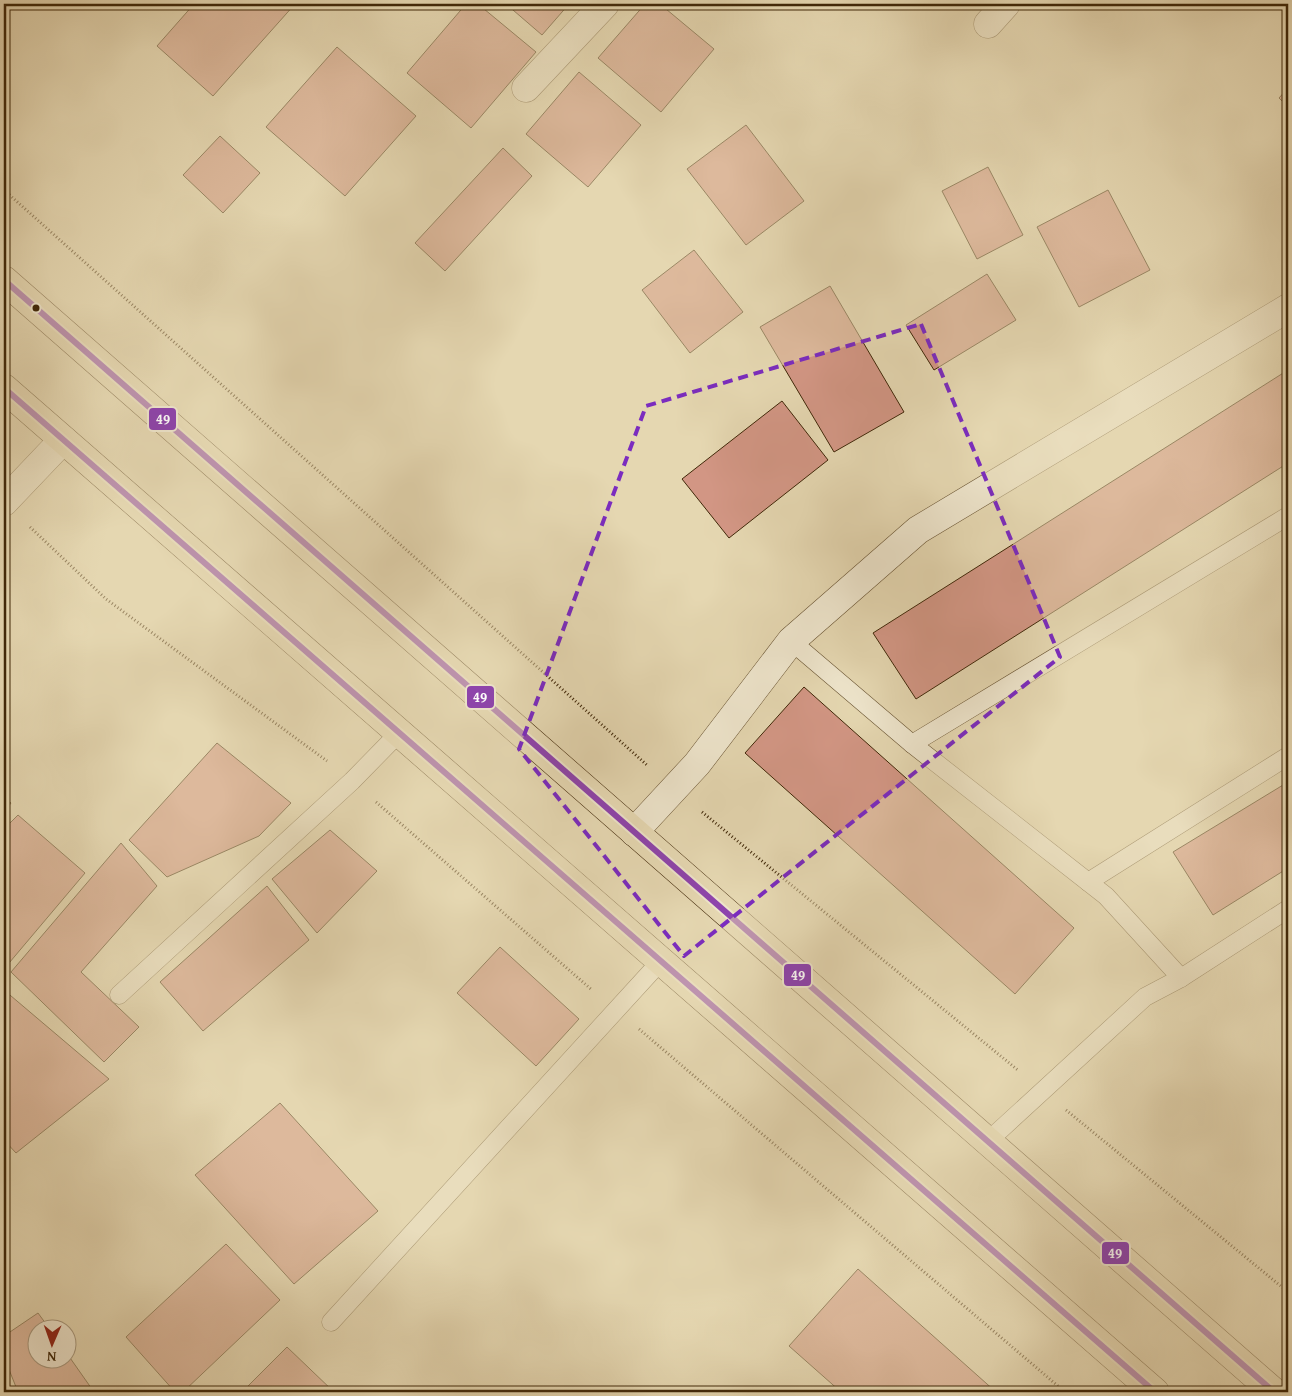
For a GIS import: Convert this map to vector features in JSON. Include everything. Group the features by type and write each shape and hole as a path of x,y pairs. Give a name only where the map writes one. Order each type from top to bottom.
{"highway":[{"path":"4,280 1274,1392"},
{"path":"4,388 660,962 1141,1388"}],"street":[{"path":"526,88 605,4"},
{"path":"988,24 1006,4"},
{"path":"634,832 696,764 791,641 918,530 1288,308"},
{"path":"4,502 62,440"}],"lane":[{"path":"912,744 1288,516"},
{"path":"791,641 912,744 1106,896 1180,978"},
{"path":"119,995 352,781 398,734"},
{"path":"1088,882 1288,756"},
{"path":"988,1142 1145,997 1180,978 1288,909"},
{"path":"331,1322 660,962"}],"path":[{"path":"4,190 674,788 1288,1292"},
{"path":"24,522 106,599 263,712 352,781 553,957 1065,1392"}],"highlighted area":[{"path":"921,324 1060,657 684,956 519,749 646,406"}],"building":[{"path":"194,4 295,4 213,96 157,46"},
{"path":"466,4 478,4 536,52 471,128 407,73"},
{"path":"506,4 569,4 542,35"},
{"path":"645,4 660,4 714,49 661,112 598,58"},
{"path":"337,47 416,116 345,196 266,127"},
{"path":"579,72 641,125 588,187 526,134"},
{"path":"1288,88 1288,107 1279,98"},
{"path":"746,125 804,201 746,245 687,169"},
{"path":"220,136 260,173 223,213 183,175"},
{"path":"503,148 532,176 445,271 415,243"},
{"path":"988,167 1023,235 977,259 942,191"},
{"path":"1108,190 1150,270 1079,307 1037,227"},
{"path":"694,250 743,312 690,353 642,290"},
{"path":"987,274 1016,320 934,370 906,325"},
{"path":"830,286 904,412 834,452 760,327"},
{"path":"1288,370 1288,463 916,699 873,633"},
{"path":"782,401 828,460 729,538 682,479"},
{"path":"804,687 1074,928 1015,994 745,753"},
{"path":"217,743 291,803 259,836 167,877 129,840"},
{"path":"1288,782 1288,868 1213,915 1173,852"},
{"path":"4,796 11,803 4,812"},
{"path":"18,815 85,873 4,969 4,829"},
{"path":"330,830 377,871 317,933 272,879"},
{"path":"121,843 157,886 81,972 139,1027 104,1062 11,972"},
{"path":"267,886 309,940 203,1031 160,982"},
{"path":"500,947 579,1019 536,1066 457,993"},
{"path":"4,990 109,1079 16,1153 4,1140"},
{"path":"280,1103 378,1211 294,1284 195,1175"},
{"path":"226,1244 280,1300 183,1392 175,1392 126,1337"},
{"path":"858,1269 996,1392 841,1392 789,1346"},
{"path":"38,1313 42,1318 31,1318"},
{"path":"28,1320 28,1368 77,1368 94,1392 18,1392 4,1357 4,1336"},
{"path":"287,1347 334,1392 242,1392"}],"transit line":[{"name":"49","path":"4,280 1274,1392"},
{"name":"49","path":"4,388 1155,1392"}]}
